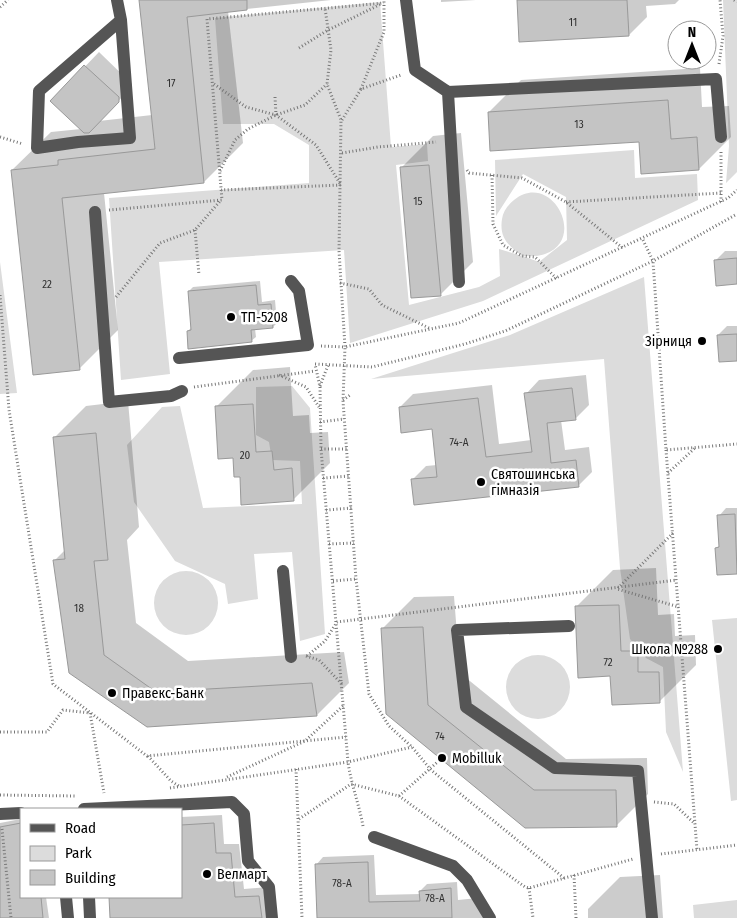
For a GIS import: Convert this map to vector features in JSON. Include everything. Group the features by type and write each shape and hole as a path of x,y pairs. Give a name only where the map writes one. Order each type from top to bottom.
{"lane":[{"path":"117,0 121,20 130,138 78,142 37,148 39,91 121,20"},
{"path":"406,0 415,70 448,92 716,80 721,137"},
{"path":"448,92 460,282"},
{"path":"95,212 109,402 171,396 182,391"},
{"path":"180,358 308,345 299,291 291,281"},
{"path":"283,571 291,657"},
{"path":"569,626 457,630 466,707 555,768 638,771 652,918"},
{"path":"105,808 232,802 244,814 248,861 269,887 272,918"},
{"path":"0,819 20,813"},
{"path":"374,837 453,866 467,880 490,918"},
{"path":"66,898 68,918"},
{"path":"89,898 90,918"}],"path":[{"path":"0,7 8,0"},
{"path":"716,80 723,36 720,0"},
{"path":"102,314 160,243 195,230 222,200 214,84 207,19 384,2"},
{"path":"299,48 328,30 384,2"},
{"path":"342,120 361,89 384,32 384,2"},
{"path":"299,819 351,784 399,796 525,887 529,888 564,878 431,770 412,747 389,726 369,694 356,579 343,401 345,347 338,251 342,120 327,84 331,50 325,8"},
{"path":"361,89 415,70"},
{"path":"214,84 246,107 276,115 316,145 341,186"},
{"path":"220,171 235,140 248,129 276,115 305,105 327,84"},
{"path":"275,97 276,115"},
{"path":"0,137 37,148"},
{"path":"720,202 721,137"},
{"path":"342,153 378,146 451,140"},
{"path":"464,164 469,172 522,178 566,202 624,248"},
{"path":"492,175 493,224 503,244 522,256 535,257 557,279"},
{"path":"221,190 341,186"},
{"path":"308,345 345,347 459,323 643,240 720,202 737,190"},
{"path":"566,202 720,193"},
{"path":"95,212 222,200"},
{"path":"320,387 315,364 372,367 465,344 505,331 653,261 737,214"},
{"path":"195,230 199,275"},
{"path":"643,240 653,261 697,850"},
{"path":"340,283 369,289 382,304 433,329"},
{"path":"0,295 9,410 53,684 147,756 171,781 180,786"},
{"path":"0,324 2,317"},
{"path":"328,365 320,387 319,407 323,478 348,762 351,784 358,798 363,826"},
{"path":"182,391 200,385 315,371"},
{"path":"278,375 306,387 319,407"},
{"path":"343,401 350,395"},
{"path":"320,422 344,419"},
{"path":"666,450 737,444"},
{"path":"668,473 697,447"},
{"path":"321,449 347,449"},
{"path":"323,478 349,476"},
{"path":"326,510 352,508"},
{"path":"616,589 673,533"},
{"path":"330,544 354,542"},
{"path":"333,582 356,579"},
{"path":"337,622 677,580"},
{"path":"616,589 679,606"},
{"path":"307,656 325,641 337,622"},
{"path":"291,657 307,656 319,660 342,684"},
{"path":"344,704 305,741 225,779 348,762 412,747"},
{"path":"0,732 47,732 63,710 90,712"},
{"path":"90,712 104,796"},
{"path":"147,756 347,737"},
{"path":"399,796 431,770 442,758"},
{"path":"296,769 302,918"},
{"path":"641,800 674,804 695,825"},
{"path":"0,819 11,918"},
{"path":"574,876 576,918"},
{"path":"529,888 533,918"}],"green space":[{"path":"723,0 737,0 737,172 726,183 729,146"},
{"path":"380,2 391,147 427,144 428,161 396,165 409,305 479,287 500,276 499,249 522,256 506,241 501,226 505,211 510,204 528,193 540,194 551,200 560,210 564,222 564,235 558,246 545,254 523,256 539,262 567,240 566,197 523,174 496,216 495,160 634,150 635,178 697,174 698,200 483,301 350,343 344,250 159,262 170,374 121,380 109,198 309,183 309,145 274,124 223,124 215,18"},
{"path":"0,262 17,393 0,394"},
{"path":"644,277 683,772 666,732 663,667 646,658 630,639 620,568 604,359 371,379 510,335"},
{"path":"292,386 310,408 325,634 300,641 292,552 254,554 258,599 228,604 225,584 175,561 134,502 127,445 162,407 180,406 203,508 302,504 300,461 272,460 269,442 256,435 256,387"},
{"path":"186,571 204,577 212,585 218,603 212,621 204,629 186,635 168,629 160,621 154,603 160,585 168,577"},
{"path":"737,618 737,800 731,801 712,620"},
{"path":"538,655 556,661 564,669 570,687 564,705 556,713 538,719 520,713 512,705 506,687 512,669 520,661"},
{"path":"737,900 737,918 694,918 693,905"}],"building":[{"path":"139,0 247,0 247,10 187,17 204,183 62,198 80,370 33,375 11,170 58,165 58,160 155,149"},
{"path":"517,0 627,0 629,36 519,42"},
{"path":"84,65 119,97 119,102 89,133 84,133 50,101"},
{"path":"668,100 671,139 697,137 699,170 641,174 639,142 490,151 488,112"},
{"path":"429,165 441,296 411,298 400,167"},
{"path":"737,258 737,284 716,286 714,260"},
{"name":"ТП-5208","path":"256,285 258,305 271,304 273,328 251,330 252,342 188,349 187,331 191,330 188,291"},
{"path":"737,334 737,361 719,362 717,335"},
{"path":"572,388 576,420 547,423 551,463 576,460 579,487 414,505 411,479 437,477 432,429 401,433 399,407 478,398 486,457 532,452 524,393"},
{"path":"253,404 256,452 272,451 274,470 292,468 294,501 241,505 240,477 234,477 233,458 218,459 215,406"},
{"path":"96,433 108,560 94,561 104,655 156,692 312,683 317,716 147,727 69,673 53,560 65,559 53,437"},
{"path":"735,514 737,574 717,575 715,548 719,547 717,515"},
{"path":"619,605 621,651 638,651 638,672 659,672 660,703 612,705 610,676 578,678 575,606"},
{"path":"423,627 428,705 534,790 616,790 617,827 525,828 386,714 381,628"},
{"path":"20,823 20,898 41,898 43,918 0,918 0,827"},
{"name":"Велмарт","path":"214,823 216,853 231,853 235,897 259,896 262,918 110,918 109,898 182,898 182,825"},
{"path":"368,862 369,902 420,901 419,891 451,888 452,918 317,918 315,864"}],"place":[{"name":"ТП-5208","path":"231,317"},
{"name":"Зірниця","path":"702,341"},
{"name":"Святошинська гімназія","path":"481,482"},
{"name":"Школа №288","path":"718,649"},
{"name":"Правекс-Банк","path":"112,693"},
{"name":"Mobilluk","path":"442,758"},
{"name":"Велмарт","path":"207,874"}]}
